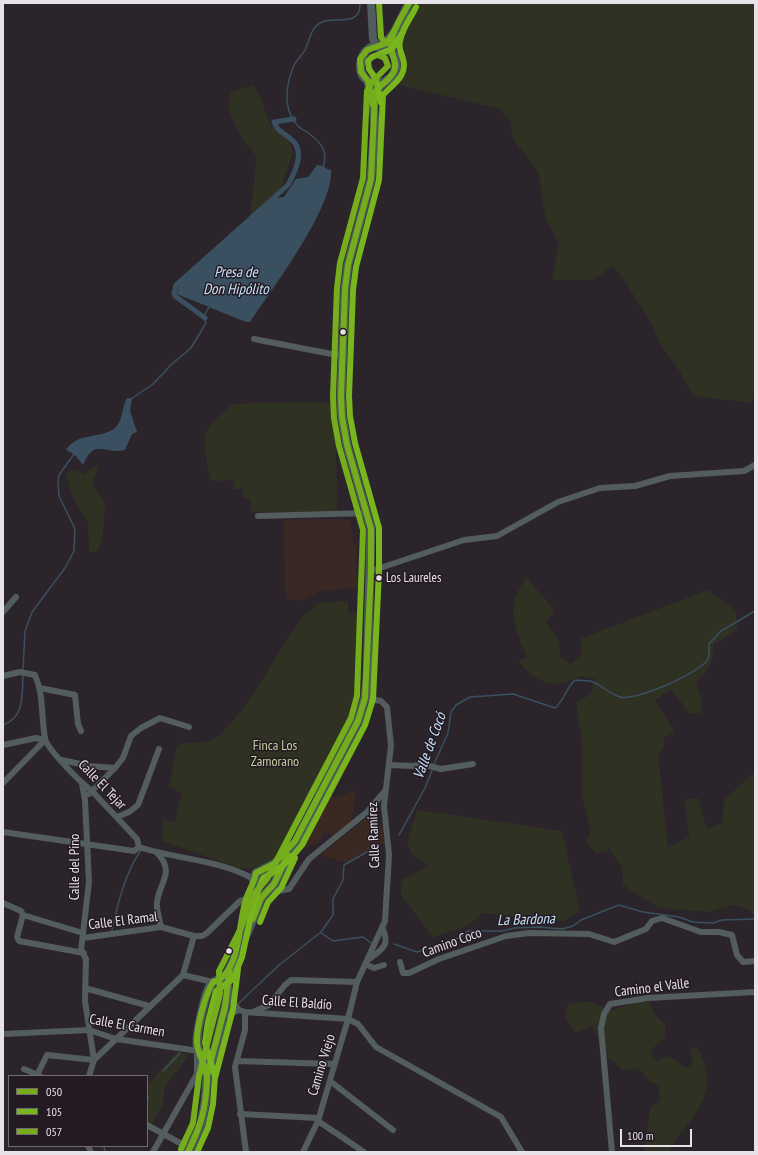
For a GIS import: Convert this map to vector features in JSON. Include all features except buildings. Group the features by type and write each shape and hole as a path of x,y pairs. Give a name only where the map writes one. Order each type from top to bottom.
{"main road":[{"path":"190,1150 201,1125 205,1103 207,1076 227,991 227,974 235,954 248,931 261,898 274,884 358,721 365,698 372,536 368,513 347,446 342,417 342,356 345,290 348,265 371,179 375,124 373,102 368,81 361,72 360,59 367,50 387,43 393,35 410,3"},
{"path":"373,102 375,92 378,87 393,75 396,69 395,59 391,52 393,35"},
{"path":"379,47 391,52"},
{"path":"368,81 379,83 385,82"},
{"path":"256,908 254,876 285,854 295,841"},
{"path":"263,870 271,872 275,880"},
{"path":"254,884 263,890 268,890"},
{"path":"207,1076 197,1044 200,1020 209,988 213,982 220,980 227,974"},
{"path":"213,982 222,983 227,991"},
{"path":"199,1050 206,1053 214,1051"}],"street":[{"path":"371,3 371,28 373,39 379,47"},
{"path":"367,50 371,28"},
{"path":"254,339 342,356"},
{"path":"371,571 464,540 497,536 558,502 600,488 635,486 670,476 744,470 755,465"},
{"path":"258,516 368,513"},
{"path":"3,612 16,597"},
{"path":"3,676 23,672 35,675 40,688 45,740 3,783"},
{"path":"40,688 75,695 78,724 81,731"},
{"name":"Calle Ramírez","path":"357,982 385,922 389,855 384,806 391,745 387,707 381,701 365,698"},
{"path":"85,800 91,790 115,768 122,758 131,736 141,728 160,718 189,727"},
{"path":"3,746 36,738 45,740"},
{"name":"Calle El Tejar","path":"45,740 82,784 91,790 137,839 139,847"},
{"path":"117,817 129,812 138,805 159,749"},
{"path":"62,760 89,766 115,768"},
{"path":"389,765 414,766 422,764 441,769 472,764"},
{"name":"Calle del Pino","path":"82,784 85,800 89,882 81,950 84,953 85,988 89,1030 94,1060"},
{"path":"268,890 278,891 289,889 309,859 366,812 385,791"},
{"path":"3,832 134,851 139,847 157,853 185,857 242,873 250,877 254,884 246,898 235,954"},
{"path":"157,853 162,858 166,868 166,876 157,902 161,927"},
{"path":"242,873 263,870"},
{"path":"89,1075 94,1060 183,975 194,936 202,936 207,933 240,901 246,898"},
{"path":"3,903 21,911 23,915 83,935"},
{"path":"23,915 17,937 19,941 84,953"},
{"name":"Camino Coco","path":"400,962 403,973 409,972 439,959 506,936 529,933 589,934 614,942 646,929 652,921 662,918 701,932 719,932 732,935 737,955 742,962 755,961"},
{"name":"Calle El Ramal","path":"83,935 161,927 194,936"},
{"path":"382,927 386,935 384,947 366,962 374,968 384,965"},
{"path":"183,975 213,982"},
{"path":"222,1017 268,1004 284,985 291,980 357,982"},
{"name":"Camino Viejo","path":"303,1152 318,1119 348,1019 357,982"},
{"path":"85,988 149,1006"},
{"path":"227,991 243,1010 245,1030 237,1061 236,1078 246,1152"},
{"name":"Camino el Valle","path":"612,1152 601,1028 604,1014 610,1004 648,998 754,991"},
{"name":"Calle El Baldío","path":"243,1010 348,1019"},
{"path":"348,1019 358,1024 376,1047 500,1117 522,1152"},
{"name":"Calle El Carmen","path":"3,1034 89,1030 116,1039 199,1050"},
{"path":"153,1152 197,1074 197,1053 199,1050"},
{"path":"24,1069 39,1075 47,1055 94,1060"},
{"path":"237,1061 334,1064"},
{"path":"330,1080 393,1130"},
{"path":"240,1114 318,1119 364,1152"},
{"path":"148,1126 190,1150"}],"shaded area":[{"path":"284,520 350,520 354,545 357,545 356,575 360,575 360,588 324,590 300,601 285,598"},
{"path":"356,790 352,820 334,836 325,832 319,842 302,850 297,846 326,792 334,798"},
{"path":"370,815 376,817 375,824 382,825 385,845 378,844 345,863 321,855"}],"green space":[{"path":"417,3 755,3 755,390 752,403 694,396 677,367 660,344 652,324 623,278 613,266 592,280 552,280 559,244 546,220 538,171 513,139 511,122 500,109 391,83 401,70 396,38"},
{"path":"253,85 262,101 270,125 288,138 293,153 279,193 250,216 257,157 239,134 228,108 231,92"},
{"path":"332,402 336,443 337,512 251,512 250,498 243,498 243,489 233,489 234,480 218,481 210,479 205,448 206,432 218,417 228,410 230,405 248,403"},
{"path":"99,464 92,484 105,502 103,535 98,551 89,552 88,523 71,494 66,474 75,469 84,474"},
{"path":"527,578 555,611 546,622 559,642 560,656 571,664 582,654 580,639 708,590 736,611 737,629 713,646 711,662 696,683 702,701 700,713 690,714 671,689 655,700 675,732 664,738 664,747 658,755 668,847 689,837 685,800 698,798 707,829 722,823 725,799 755,772 755,917 749,910 733,905 709,912 659,908 623,885 622,866 609,848 606,852 596,853 586,841 591,832 582,796 582,740 577,702 591,694 595,679 589,677 577,677 562,683 549,683 532,675 519,661 527,657 516,627 514,607 520,588"},
{"name":"Finca Los Zamorano","path":"348,601 348,613 362,613 360,673 353,717 312,804 286,846 276,859 249,869 239,868 162,841 163,820 175,822 182,793 169,787 177,747 184,743 206,742 220,735 244,708 301,618 319,603"},
{"path":"417,810 562,831 580,911 564,921 483,913 467,926 433,937 401,895 402,880 428,865 411,853 407,844"},
{"path":"220,984 226,991 211,1049 205,1050 201,1047 205,1010 215,985"},
{"path":"578,1002 592,1002 601,1007 613,1010 634,1003 650,1002 654,1014 666,1025 665,1037 650,1051 657,1061 669,1056 686,1068 693,1063 690,1049 696,1046 704,1061 707,1075 706,1088 696,1112 670,1148 670,1152 643,1152 651,1107 660,1101 659,1085 651,1082 638,1068 623,1071 608,1057 592,1026 576,1032 565,1019 567,1005"},
{"path":"176,1052 188,1054 181,1066 165,1086 163,1105 150,1127 148,1126 148,1085"}],"water":[{"name":"Presa de Don Hipólito","path":"317,165 331,170 329,186 323,205 300,248 250,322 246,322 177,294 179,285 276,198 284,197 296,179 308,177"},
{"path":"127,398 132,398 130,411 137,432 132,434 125,450 111,451 96,449 87,457 83,465 74,454 66,450 77,440 110,431 116,427 120,421"}],"waterway":[{"path":"323,167 325,156 322,147 312,136 300,128 290,114 287,100 288,85 293,67 305,50 315,27 327,20 346,20 356,16 359,11 360,3"},
{"path":"205,318 175,296 174,293 176,285 288,185 298,162 298,149 291,139 279,130 274,122 294,119"},
{"path":"131,399 153,384 172,364 191,348 206,323 204,316 209,307"},
{"path":"23,670 25,631 32,612 65,568 74,551 75,529 59,496 58,481 59,475 74,454"},
{"name":"Valle de Cocó","path":"434,764 448,733 451,712 456,705 470,697 513,694 555,708 575,680 594,682 612,694 620,697 639,695 667,685 703,665 709,657 709,644 721,631 755,611"},
{"path":"3,725 15,717 19,711 22,697 23,674"},
{"name":"Valle de Cocó","path":"399,835 425,788 433,768"},
{"name":"La Bardona","path":"239,1003 278,966 321,932 333,915 333,899 343,880 344,865 379,845"},
{"path":"112,930 126,878 141,850"},
{"name":"La Bardona","path":"394,944 417,952 461,937 468,931 502,931 515,928 538,927 562,929 573,926 581,920 619,905 643,912 679,917 693,922 713,923 722,920 755,919"},
{"name":"La Bardona","path":"321,933 333,941 363,937 371,943"},
{"name":"Valle de Cocó","path":"163,1071 180,1053"},
{"name":"Valle de Cocó","path":"104,1147 105,1152"}],"transit line":[{"name":"057","path":"379,3 381,37 385,43"},
{"name":"050","path":"188,1152 204,1108 207,1074 199,1053 197,1037 207,995 213,982 222,977 229,969 234,959 243,909 256,873 274,864 295,841 358,721 365,698 371,571 371,529 347,445 342,417 341,396 345,289 348,265 371,179 375,92 393,74 395,62 391,50 391,41 400,19 409,3"},
{"name":"105","path":"197,1152 208,1128 213,1104 215,1076 205,1043 208,1022 216,991 233,979 242,957 254,902 263,878 275,872 302,845 365,725 373,699 379,571 379,528 355,443 350,416 349,396 353,290 356,267 379,180 383,95 402,75 404,65 399,43 407,23 416,7"},
{"name":"050","path":"373,105 368,81 361,72 360,59 367,50 387,43 396,28"},
{"name":"105","path":"381,103 376,79 369,69 368,61 372,57 392,49 403,32"},
{"name":"057","path":"181,1149 193,1123 199,1076 220,994 219,971 241,928 254,894 267,879 351,718 357,696 363,530 339,446 334,418 333,396 337,288 340,263 363,178 367,91 372,82 388,66 385,58 378,55"},
{"name":"050","path":"253,919 261,898 274,884 288,855"},
{"name":"105","path":"260,922 268,902 281,888 295,858"},
{"name":"050","path":"207,1076 225,1007 230,966"},
{"name":"105","path":"215,1078 233,1009 238,969"}],"place":[{"name":"Los Laureles","path":"379,578"}]}
